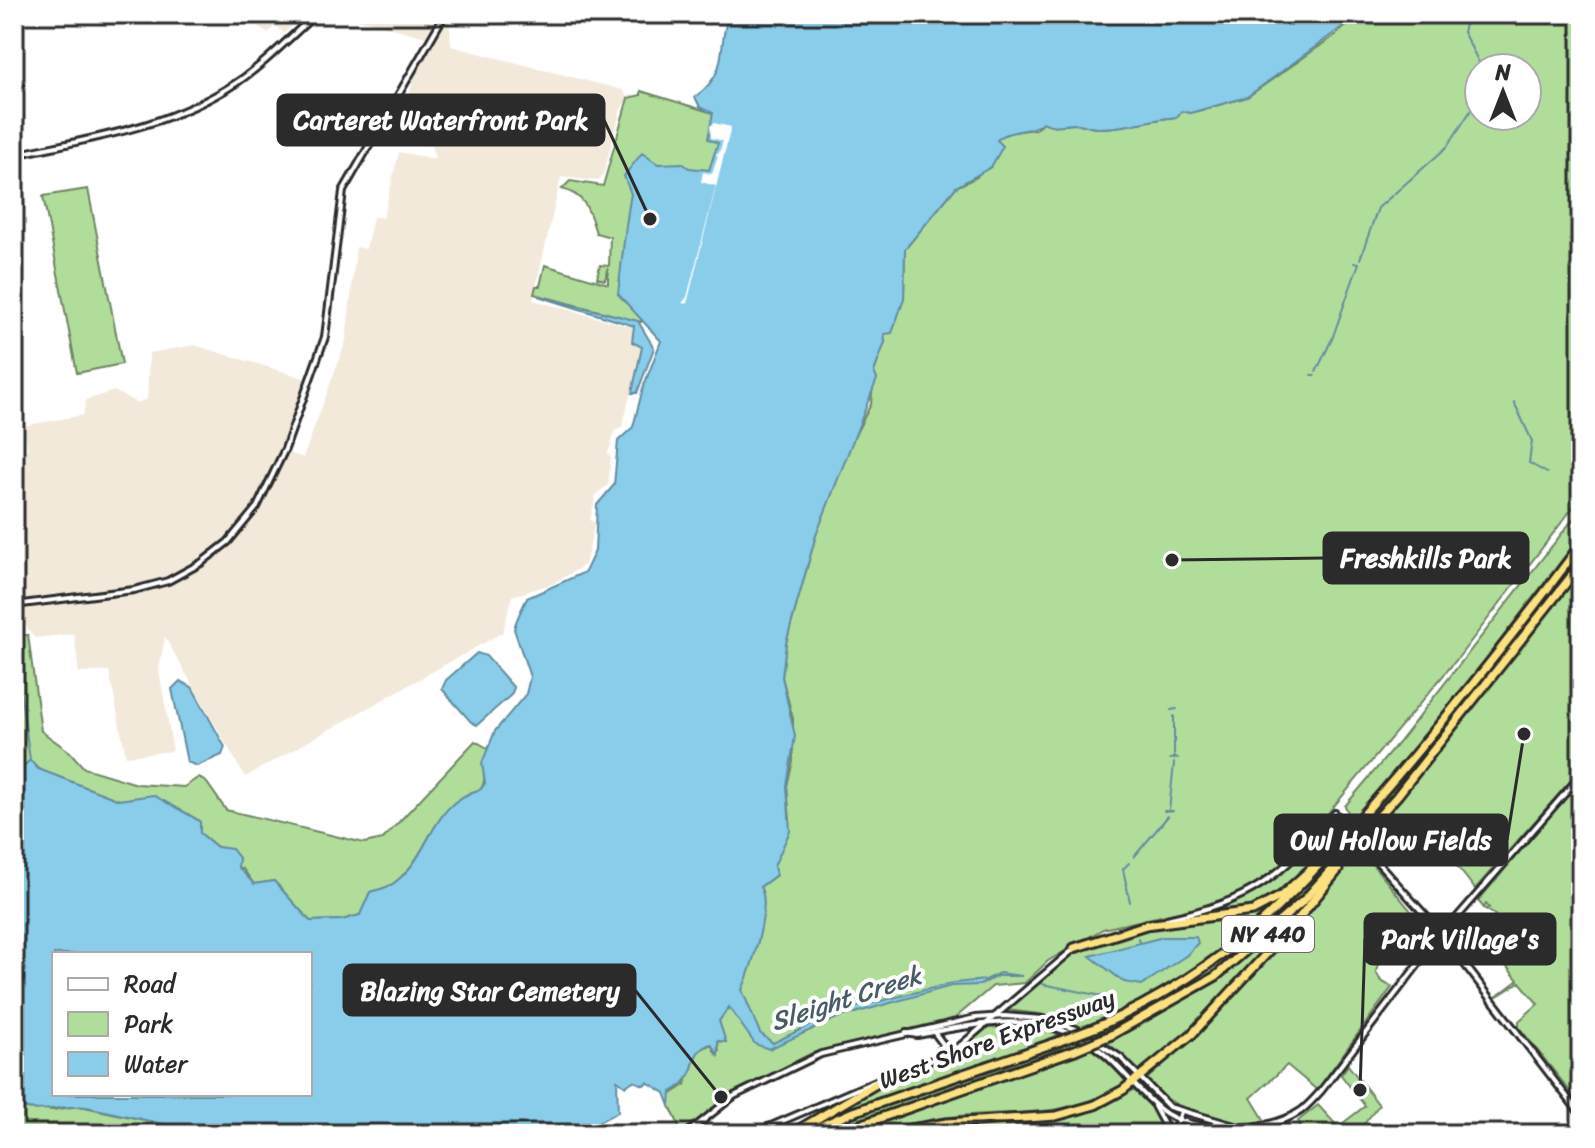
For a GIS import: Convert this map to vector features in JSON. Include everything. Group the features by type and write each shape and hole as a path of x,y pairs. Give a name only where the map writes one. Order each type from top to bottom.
{"highway":[{"name":"West Shore Expressway","path":"803,1134 864,1108 1097,1027 1176,987 1240,942 1320,867 1460,700 1581,544"},
{"name":"West Shore Expressway","path":"834,1134 1111,1035 1185,996 1248,951 1304,900 1397,796 1581,564"},
{"path":"880,1134 947,1123 1056,1116 1109,1098 1137,1080 1192,1034 1294,924 1397,796"},
{"path":"1074,948 1124,930 1239,914 1266,905 1307,873 1358,821"},
{"path":"791,1134 893,1074"}],"street":[{"path":"14,155 127,132 185,112 237,82 314,14"},
{"path":"14,605 134,590 168,581 201,563 228,542 257,507 285,449 325,337 343,191 445,14"},
{"path":"344,117 370,120 391,107"},
{"path":"1151,1100 1177,1119 1218,1128 1282,1120 1306,1106 1441,935 1581,775"},
{"path":"752,1134 946,1055 1074,948 1119,930 1212,909 1246,896 1286,868 1335,813 1441,935 1581,1115"},
{"path":"686,1134 734,1096 813,1057 906,1033 996,1016 1043,1019 1076,1029 1108,1047 1137,1080 1171,1134"},
{"path":"906,1033 934,1032 989,1022 1033,1024 1066,1032 1108,1054 1160,1100 1181,1112 1241,1127"},
{"path":"929,1062 942,1050 940,1038 934,1032"},
{"path":"1171,1134 1181,1112"}],"shaded area":[{"path":"239,14 303,16 284,33 275,26 268,33"},
{"path":"340,14 449,14 451,46 623,90 628,98 621,109 603,175 598,181 561,177 533,300 635,328 632,342 642,349 622,427 615,431 608,453 611,458 608,485 596,494 590,520 595,523 585,565 552,584 512,596 503,632 245,777 165,637 159,670 173,751 126,756 109,671 79,673 74,634 35,638 14,611 14,453 28,449 23,426 83,415 86,400 114,391 137,403 147,399 149,353 194,345 311,380 286,452 303,458 346,341 356,247 366,249 373,217 383,218 399,152 435,159 432,146 396,140 426,37"}],"green space":[{"path":"1360,14 1581,14 1581,497 1458,658 1288,861 1259,883 1219,903 1103,929 1048,961 1025,983 993,986 955,1018 812,1053 731,1094 686,1131 681,1130 670,1106 670,1095 685,1085 698,1051 711,1044 716,1054 719,1052 718,1041 725,1042 719,1021 751,955 762,916 760,887 776,875 774,866 790,820 787,786 793,761 793,719 782,677 786,643 816,535 849,447 871,404 874,372 885,342 884,334 888,332 904,299 905,249 956,187 977,177 996,141 1004,133 1036,129 1043,122 1095,128 1117,127 1177,117 1181,111 1191,113 1247,97 1337,34"},
{"path":"641,91 713,113 712,120 729,124 718,186 618,294 643,318 641,322 534,294 536,286 540,286 545,265 608,284 608,268 605,280 597,278 600,265 609,266 610,237 596,233 581,200 562,189 570,181 603,186 628,98 641,95"},
{"path":"88,189 122,364 77,373 43,196"},
{"path":"1581,509 1581,535 1452,703 1352,821 1345,806"},
{"path":"1581,547 1581,559 1469,703 1382,808 1292,907 1261,937 1199,984 1111,1032 1100,1036 1094,1032 1186,985 1256,934 1287,906 1336,851"},
{"path":"1581,572 1581,769 1475,889 1419,818 1383,854 1367,838"},
{"path":"14,611 19,635 28,635 41,731 70,752 84,768 137,784 184,787 199,777 226,810 364,843 383,839 475,741 491,750 483,784 481,789 451,806 407,872 392,885 370,892 360,915 342,920 310,921 274,881 254,884 243,869 237,867 239,858 232,850 217,847 200,833 200,822 178,809 153,796 119,800 38,769 30,761 25,765 14,762"},
{"path":"1571,791 1581,804 1581,1105 1519,1027 1519,1021 1538,1004 1520,982 1496,997 1518,980 1507,967 1524,952 1515,940 1503,949 1512,936 1497,917 1488,923 1495,915 1485,909 1489,908 1486,904 1484,908 1478,901"},
{"path":"1331,820 1336,820 1344,831 1309,867 1259,907 1181,918 1228,903 1265,884 1298,857"},
{"path":"1359,848 1416,917 1391,937 1387,933 1371,949 1380,958 1376,972 1381,981 1392,987 1317,1090 1287,1065 1251,1098 1265,1121 1250,1123 1201,1115 1185,1109 1158,1091 1147,1079 1204,1026 1258,969"},
{"path":"1282,897 1216,956 1141,1003 1085,1028 1040,1014 1007,1010 1069,954 1104,938 1170,924 1242,915"},
{"path":"1292,918 1187,1033 1142,1073 1107,1042 1204,987 1249,955"},
{"path":"987,1028 1047,1031 1063,1036 872,1100 795,1132 872,1087 937,1061"},
{"path":"1073,1040 1080,1044 827,1134 810,1134 899,1098"},
{"path":"1090,1048 1110,1062 1127,1083 1102,1096 1057,1109 942,1118 844,1134"},
{"path":"1348,1065 1379,1105 1356,1134 1305,1134 1298,1121 1318,1105 1338,1127 1365,1106 1341,1075"},
{"path":"1133,1088 1154,1110 1164,1134 909,1134 938,1127 1050,1118 1105,1103"},
{"path":"14,1105 52,1110 80,1106 208,1134 14,1134"}],"water":[{"path":"729,14 1360,14 1247,97 1190,113 1181,111 1177,117 1128,125 1098,128 1043,122 1002,136 997,140 1003,146 991,167 956,187 905,249 904,299 892,333 884,334 885,342 874,372 877,379 816,535 786,643 782,677 795,736 787,786 790,831 774,866 776,875 760,887 764,908 762,922 742,990 760,1033 773,1043 837,1012 953,983 986,980 999,973 1022,976 997,976 980,985 951,986 837,1018 769,1049 755,1044 729,1007 719,1021 726,1042 718,1041 718,1055 711,1044 698,1053 687,1079 671,1092 670,1106 665,1093 647,1082 644,1085 633,1081 626,1086 617,1080 618,1112 575,1134 441,1134 436,1125 425,1130 425,1134 349,1134 347,1128 321,1126 318,1134 208,1134 87,1107 32,1110 14,1105 14,762 25,765 30,760 38,769 119,800 153,795 200,822 200,833 217,847 232,849 239,858 238,867 254,884 274,881 310,921 342,920 360,915 370,892 392,885 407,872 440,818 451,806 481,789 485,783 482,763 495,731 526,694 530,677 514,629 516,621 527,598 585,572 595,551 597,505 614,485 618,441 633,427 643,388 661,341 618,294 631,194 624,176 642,153 658,164 682,163 689,168 709,170 718,143 708,139 713,113 700,107 695,97 714,78 721,59"},
{"path":"538,296 638,321 654,348 637,393 632,393 642,347 632,342 634,326"},
{"path":"477,653 486,656 514,688 511,695 477,725 442,689 446,680"},
{"path":"180,681 192,687 225,747 222,755 197,766 187,762 172,689"},
{"path":"1163,937 1196,937 1198,943 1187,955 1142,985 1124,982 1090,956"}],"pier":[{"path":"714,123 731,127 687,304 682,303 687,297 716,186 701,182 703,172 712,174 718,156 715,154 719,153 723,141 711,138 710,126"}],"waterway":[{"path":"1468,14 1463,32 1474,52"},
{"path":"1360,259 1378,208 1447,147 1463,122"},
{"path":"1316,372 1332,339 1359,263 1354,263"},
{"path":"1514,402 1532,441 1529,463 1547,473"},
{"path":"14,646 30,760"},
{"path":"1171,710 1177,709"},
{"path":"1174,716 1174,759"},
{"path":"1170,759 1178,758"},
{"path":"1169,811 1174,763"},
{"path":"1164,811 1173,811"},
{"path":"1134,857 1168,816"},
{"path":"1129,863 1123,869 1130,902"},
{"path":"1138,938 1139,942"},
{"name":"Sleight Creek","path":"1042,984 1112,998"}],"place":[{"name":"Carteret Waterfront Park","path":"650,219"},
{"name":"Freshkills Park","path":"1172,560"},
{"name":"Owl Hollow Fields","path":"1524,734"},
{"name":"Park Village's","path":"1360,1090"},
{"name":"Blazing Star Cemetery","path":"721,1097"}]}
